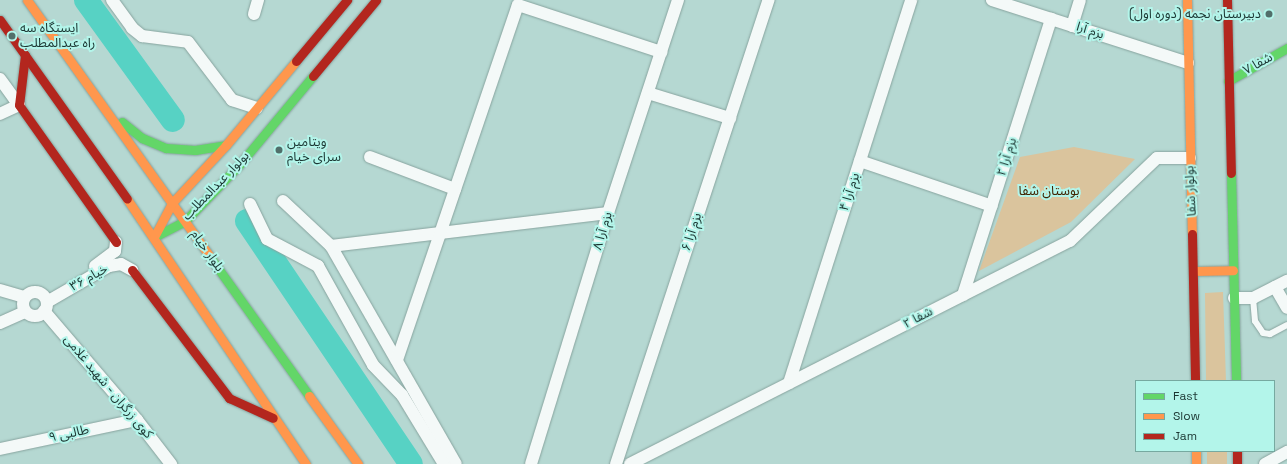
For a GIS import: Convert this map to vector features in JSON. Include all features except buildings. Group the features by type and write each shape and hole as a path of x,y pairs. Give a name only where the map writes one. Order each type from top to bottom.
{"main road":[{"name":"بلوار خیام","path":"27,0 358,464"},
{"name":"بولوار عبدالمطلب","path":"154,237 172,203 226,145 347,0"},
{"name":"بولوار عبدالمطلب","path":"154,237 185,220 239,165 376,0"},
{"name":"بولوار شفا","path":"1187,0 1194,271 1195,380"},
{"path":"1227,0 1236,380"},
{"path":"0,20 154,237 273,418 306,464"},
{"name":"شفا ۷","path":"1228,81 1287,48"},
{"path":"25,55 19,105 116,242"},
{"path":"104,107 142,138 166,148 195,150 226,145"},
{"path":"132,270 230,398 273,418"},
{"path":"1194,271 1233,270"},
{"path":"1196,452 1196,464"},
{"path":"1237,452 1237,464"}],"street":[{"path":"112,0 132,28 142,36 188,42 232,100 257,108"},
{"path":"254,14 258,0"},
{"name":"بزم آرا ۸","path":"531,464 608,213 678,0"},
{"name":"بزم آرا ۶","path":"616,464 769,0"},
{"name":"بزم آرا ۴","path":"789,383 911,0"},
{"name":"بزم آرا","path":"992,0 1188,63"},
{"path":"1072,26 1080,0"},
{"path":"397,360 518,4 661,52"},
{"name":"بزم آرا ۲","path":"963,295 1051,19"},
{"path":"0,79 19,105 0,114"},
{"path":"648,93 730,118"},
{"path":"370,157 455,189"},
{"name":"شفا ۲","path":"630,464 1070,241 1158,158 1190,158"},
{"path":"860,161 992,206"},
{"path":"283,201 331,246 456,464"},
{"path":"250,204 268,239 318,266 373,365 402,395 444,464"},
{"path":"331,246 608,213"},
{"name":"خیام ۳۶","path":"45,303 108,258 115,251 116,242"},
{"name":"خیام ۳۶","path":"45,303 109,266 121,264 132,270"},
{"path":"1234,298 1253,298 1287,281"},
{"path":"1274,287 1287,308"},
{"path":"0,290 25,297"},
{"path":"32,292 45,303 35,316 26,312 23,304 25,297 32,292"},
{"name":"کوی زرگران - شهید غلامی","path":"45,303 171,464"},
{"path":"0,323 26,312"},
{"name":"طالبی ۹","path":"0,449 137,420"},
{"path":"1265,464 1287,452"}],"lane":[{"path":"1253,298 1255,321 1263,333 1270,334 1287,325"}],"green space":[{"name":"بوستان شفا","path":"1074,147 1135,159 1071,222 979,271 1020,157"},
{"path":"1223,292 1226,380 1206,380 1205,293"},
{"path":"1207,452 1227,452 1227,464 1207,464"}],"waterway":[{"path":"86,0 173,120"},
{"path":"247,221 411,464"}],"traffic: fast":[{"path":"1228,81 1287,48"},
{"path":"154,237 185,221 239,165 313,76"},
{"path":"122,122 142,138 166,148 195,150 226,145"},
{"path":"1231,173 1236,380"},
{"path":"210,257 309,396"}],"traffic: slow":[{"path":"27,0 210,257"},
{"path":"1187,0 1192,234"},
{"path":"154,237 172,203 226,145 296,61"},
{"path":"127,199 306,464"},
{"path":"1194,271 1233,270"},
{"path":"309,396 358,464"},
{"path":"1196,452 1196,464"}],"traffic: jam":[{"path":"296,61 347,0"},
{"path":"313,76 376,0"},
{"path":"1227,0 1231,173"},
{"path":"0,20 127,199"},
{"path":"25,55 19,105 116,242"},
{"path":"1192,234 1195,380"},
{"path":"132,270 229,398 273,418"},
{"path":"1237,452 1237,464"}],"place":[{"name":"دبیرستان نجمه (دوره اول)","path":"1269,14"},
{"name":"ایستگاه سه راه عبدالمطلب","path":"12,36"},
{"name":"ویتامین سرای خیام","path":"279,150"}]}
